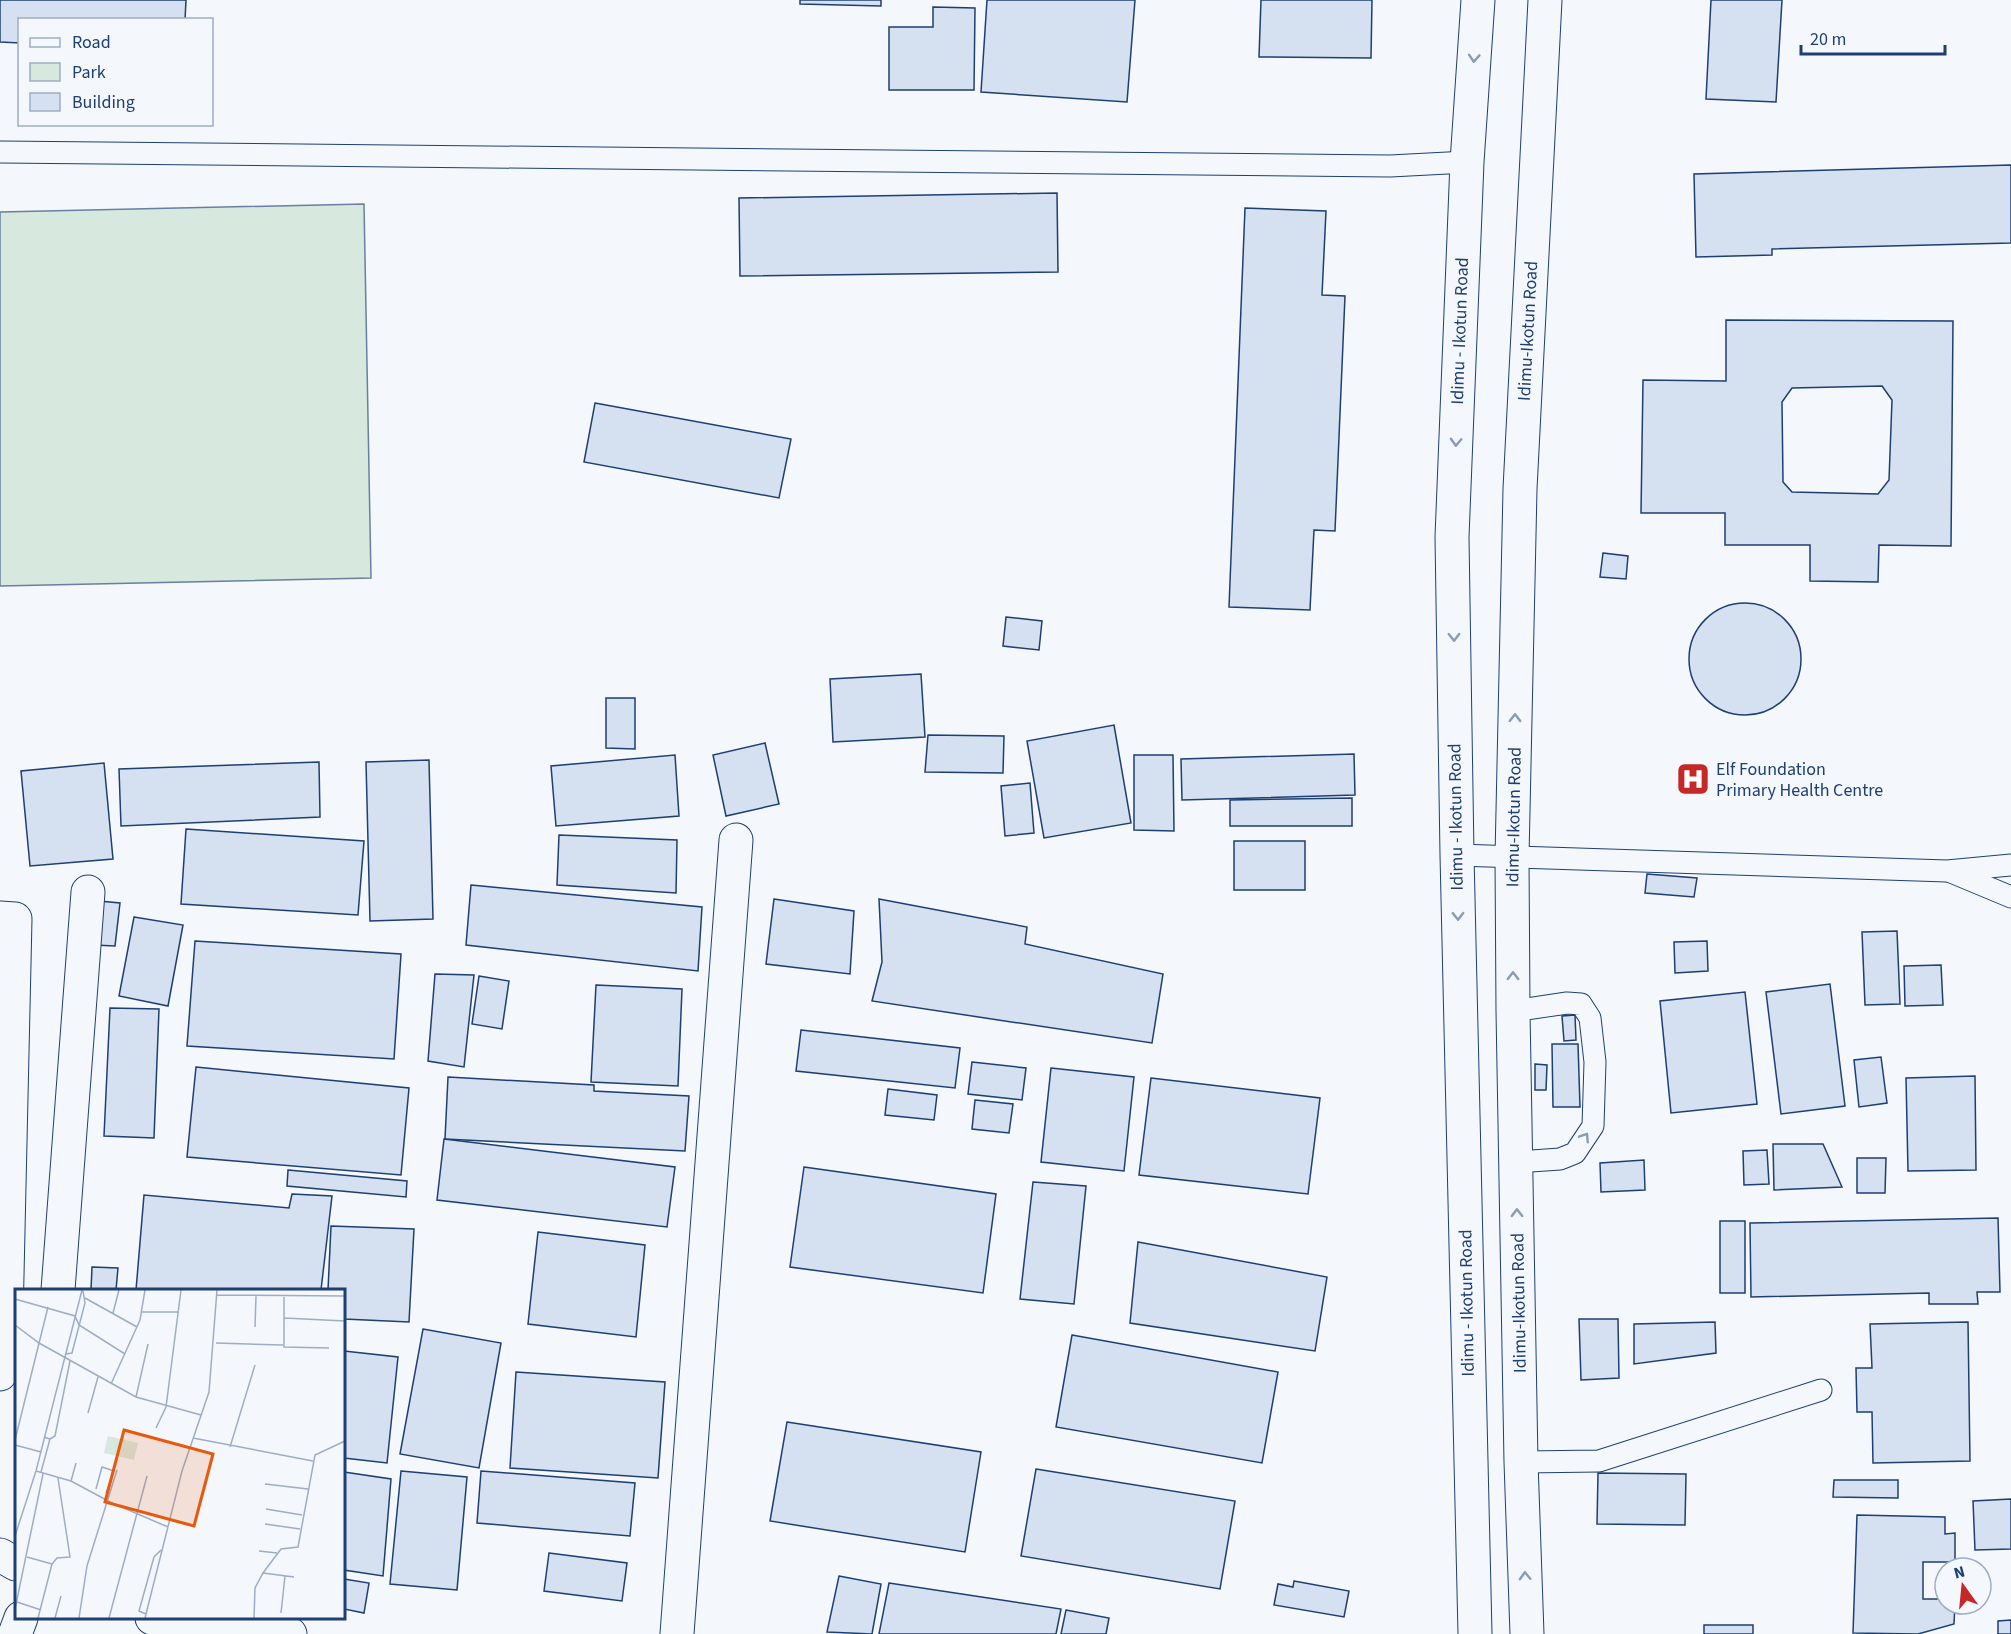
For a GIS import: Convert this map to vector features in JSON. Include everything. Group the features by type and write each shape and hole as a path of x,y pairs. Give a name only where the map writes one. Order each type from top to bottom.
{"main road":[{"name":"Idimu - Ikotun Road","path":"1475,1634 1452,537 1467,162 1478,0"},
{"name":"Idimu-Ikotun Road","path":"1527,1634 1521,1462 1512,857 1520,489 1545,0"},
{"path":"677,1634 736,840"},
{"path":"58,1289 88,892"},
{"path":"0,918 15,919 6,1055 3,1320 0,1374"},
{"path":"0,1555 15,1563"},
{"path":"15,1634 20,1619"},
{"path":"156,1619 290,1634"}],"lane":[{"path":"0,152 1390,166 1467,162"},
{"path":"1457,855 1947,871 2011,865"},
{"path":"1947,871 2011,897"},
{"path":"1513,1011 1567,1003 1581,1004 1590,1018 1595,1062 1593,1126 1575,1153 1560,1159 1516,1162"},
{"path":"1521,1462 1599,1461 1821,1390"}],"green space":[{"path":"364,204 371,578 0,586 0,212"}],"building":[{"path":"0,0 186,0 185,18 18,18 18,43 0,42"},
{"path":"800,0 881,0 881,6 800,4"},
{"path":"987,0 1135,0 1127,102 981,92"},
{"path":"1261,0 1372,0 1371,58 1259,57"},
{"path":"1711,0 1782,0 1776,102 1706,99"},
{"path":"933,7 975,8 974,90 889,90 889,27 933,27"},
{"path":"2011,165 2011,243 1772,249 1772,255 1696,257 1694,174"},
{"path":"1057,193 1058,272 740,276 739,198"},
{"path":"1245,208 1326,211 1322,295 1345,296 1335,531 1314,530 1310,610 1229,607"},
{"path":"1726,320 1953,321 1951,546 1879,545 1878,582 1810,581 1810,545 1725,545 1725,513 1641,513 1643,380 1726,381","holes":["1882,386 1892,400 1889,480 1878,494 1792,492 1783,482 1782,402 1792,388"]},
{"path":"595,403 791,439 779,498 584,462"},
{"path":"1603,553 1628,556 1626,579 1600,577"},
{"path":"1745,603 1766,607 1785,619 1797,638 1801,659 1797,680 1785,699 1766,711 1745,715 1724,711 1705,699 1693,680 1689,659 1693,638 1705,619 1724,607"},
{"path":"1006,617 1042,621 1039,650 1003,646"},
{"path":"921,674 925,737 833,742 830,679"},
{"path":"606,698 635,698 635,749 606,748"},
{"path":"1114,725 1131,823 1044,838 1027,741"},
{"path":"928,735 1004,736 1003,773 925,772"},
{"path":"765,743 779,804 726,816 713,755"},
{"path":"1354,754 1355,795 1182,800 1181,759"},
{"path":"675,755 679,816 556,826 551,766"},
{"path":"1134,755 1173,755 1174,831 1134,830"},
{"path":"429,760 433,919 370,921 366,762"},
{"path":"319,762 320,817 121,826 119,769"},
{"path":"104,763 113,859 30,866 21,771"},
{"path":"1030,783 1034,833 1005,836 1001,786"},
{"path":"1352,798 1352,826 1230,826 1230,800"},
{"path":"186,829 364,841 358,915 181,904"},
{"path":"559,835 677,840 676,893 557,885"},
{"path":"1234,841 1305,841 1305,890 1234,890"},
{"path":"1647,874 1697,878 1694,897 1645,893"},
{"path":"471,885 702,907 698,971 466,945"},
{"path":"774,899 854,911 850,974 766,964"},
{"path":"879,899 1027,927 1025,944 1163,974 1152,1043 872,1001 882,962"},
{"path":"99,901 120,903 115,946 94,945"},
{"path":"134,917 183,925 168,1006 119,996"},
{"path":"1897,931 1900,1004 1865,1005 1862,932"},
{"path":"195,941 401,954 394,1059 187,1046"},
{"path":"1707,941 1708,971 1675,973 1674,942"},
{"path":"1941,965 1943,1005 1905,1006 1904,966"},
{"path":"435,974 474,975 464,1067 428,1061"},
{"path":"479,976 509,981 502,1029 472,1024"},
{"path":"1830,984 1845,1106 1781,1114 1766,992"},
{"path":"596,985 682,989 678,1086 591,1082"},
{"path":"1745,992 1757,1104 1671,1113 1660,1001"},
{"path":"110,1008 159,1009 154,1138 104,1136"},
{"path":"1575,1015 1576,1040 1564,1041 1562,1016"},
{"path":"801,1030 960,1048 955,1088 796,1071"},
{"path":"1552,1044 1578,1044 1580,1107 1553,1107"},
{"path":"1881,1057 1887,1103 1859,1107 1854,1060"},
{"path":"972,1062 1026,1068 1022,1100 968,1094"},
{"path":"1535,1064 1547,1065 1546,1090 1535,1090"},
{"path":"196,1067 409,1088 401,1175 187,1157"},
{"path":"1051,1068 1134,1077 1124,1171 1041,1162"},
{"path":"1975,1076 1976,1170 1908,1171 1906,1078"},
{"path":"448,1077 594,1085 594,1091 689,1096 685,1151 445,1139"},
{"path":"1151,1078 1320,1098 1308,1194 1139,1175"},
{"path":"888,1089 937,1095 934,1120 885,1115"},
{"path":"975,1100 1013,1104 1009,1133 972,1129"},
{"path":"444,1139 675,1167 667,1227 437,1200"},
{"path":"1773,1144 1823,1144 1842,1187 1774,1190"},
{"path":"1767,1150 1769,1184 1744,1185 1743,1151"},
{"path":"1857,1158 1886,1158 1885,1193 1857,1193"},
{"path":"1644,1160 1645,1190 1601,1192 1600,1163"},
{"path":"804,1167 996,1194 983,1293 790,1267"},
{"path":"288,1170 407,1181 406,1197 287,1186"},
{"path":"1033,1182 1086,1186 1074,1304 1020,1299"},
{"path":"292,1194 332,1196 321,1289 136,1289 144,1195 289,1208"},
{"path":"1998,1218 2000,1292 1977,1292 1978,1304 1929,1304 1929,1293 1751,1297 1750,1223"},
{"path":"1720,1221 1745,1221 1745,1293 1720,1293"},
{"path":"331,1226 414,1229 409,1322 345,1319 345,1289 328,1289"},
{"path":"538,1232 645,1245 636,1337 528,1324"},
{"path":"1138,1242 1327,1277 1315,1351 1130,1323"},
{"path":"92,1267 118,1268 116,1289 91,1289"},
{"path":"1579,1319 1618,1319 1619,1378 1581,1380"},
{"path":"1715,1322 1716,1353 1634,1364 1634,1324"},
{"path":"1968,1322 1970,1461 1873,1463 1872,1412 1857,1412 1856,1368 1872,1368 1870,1324"},
{"path":"423,1329 501,1343 479,1468 400,1454"},
{"path":"1072,1335 1278,1372 1262,1463 1056,1427"},
{"path":"345,1351 398,1357 387,1463 345,1458"},
{"path":"516,1372 665,1382 658,1478 510,1468"},
{"path":"787,1422 981,1452 965,1552 770,1521"},
{"path":"1036,1469 1235,1501 1220,1589 1021,1556"},
{"path":"401,1471 467,1477 457,1590 390,1584"},
{"path":"481,1471 635,1483 630,1536 477,1523"},
{"path":"345,1472 391,1479 383,1576 345,1570"},
{"path":"1598,1473 1686,1474 1685,1525 1597,1524"},
{"path":"1834,1480 1898,1480 1898,1498 1833,1497"},
{"path":"2011,1499 2011,1549 1975,1550 1973,1501"},
{"path":"1857,1515 1945,1517 1945,1534 1955,1533 1955,1556 1933,1556 1933,1562 1923,1562 1923,1599 1933,1599 1933,1616 1954,1616 1954,1624 1918,1634 1853,1633"},
{"path":"549,1553 627,1563 622,1601 544,1591"},
{"path":"839,1576 881,1584 872,1634 827,1632"},
{"path":"345,1579 369,1583 364,1613 345,1609"},
{"path":"1294,1581 1349,1591 1344,1617 1274,1605 1278,1584 1293,1587"},
{"path":"889,1583 1061,1609 1056,1634 879,1634"},
{"path":"1066,1610 1109,1618 1106,1634 1061,1634"},
{"path":"2011,1620 2011,1634 1998,1634 1998,1621"},
{"path":"1704,1625 1753,1625 1753,1634 1704,1634"}],"place":[{"name":"Elf Foundation Primary Health Centre","path":"1693,779"}]}
